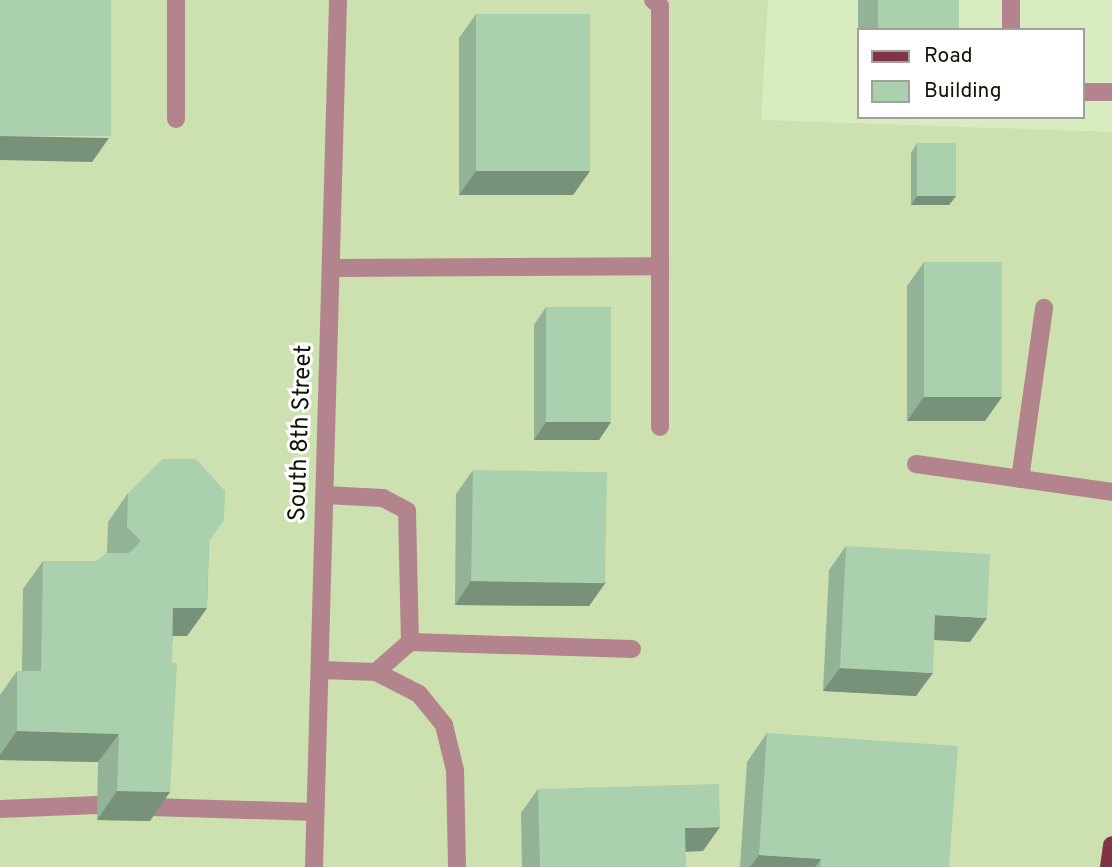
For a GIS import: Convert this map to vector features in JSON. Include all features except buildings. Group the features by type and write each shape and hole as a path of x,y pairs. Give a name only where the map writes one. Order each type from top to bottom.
{"main road":[{"path":"1109,867 1112,845"}],"street":[{"path":"176,0 176,119"},
{"name":"South 8th Street","path":"314,867 338,0"},
{"path":"653,0 660,6 660,427"},
{"path":"1010,0 1011,28"},
{"path":"1084,92 1112,92"},
{"path":"331,268 660,266"},
{"path":"1020,479 1044,308"},
{"path":"916,464 1112,492"},
{"path":"325,495 383,498 407,511 410,642"},
{"path":"376,672 410,642 632,649"},
{"path":"320,670 376,672 419,694 444,725 455,770 457,867"},
{"path":"0,809 97,805"},
{"path":"150,807 316,812"}],"shaded area":[{"path":"0,0 768,0 761,120 1112,132 1112,867 0,867"}]}
